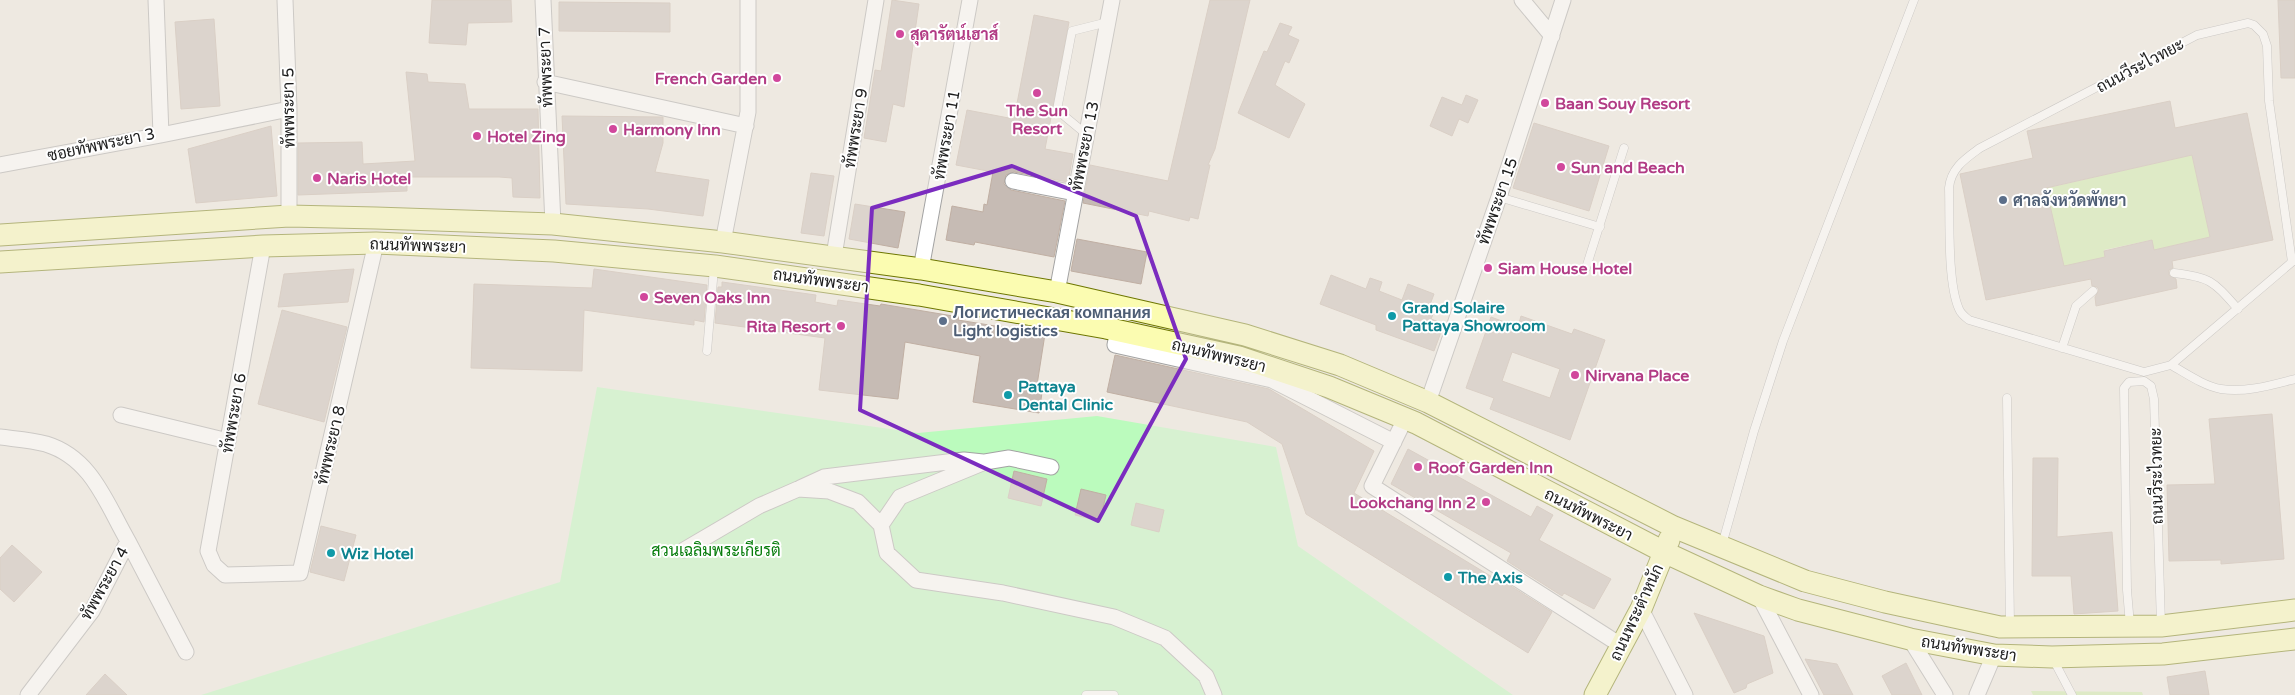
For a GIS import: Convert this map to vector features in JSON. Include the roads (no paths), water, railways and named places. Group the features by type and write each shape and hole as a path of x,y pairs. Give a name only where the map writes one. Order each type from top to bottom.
{"main road":[{"name":"ถนนทัพพระยา","path":"0,235 288,216 553,224 723,242 922,269 1057,292 1245,335 1340,365 1428,402 1674,527 1805,581 1885,602 1994,626 2010,627 2161,626 2295,610"},
{"name":"ถนนทัพพระยา","path":"0,262 262,246 376,243 554,251 715,266 919,294 1118,330 1239,357 1329,387 1405,419 1664,552 1759,596 1798,610 1910,639 1994,655 2052,657 2164,654 2295,639"},
{"name":"ถนนพระตำหนัก","path":"1595,695 1641,609 1674,527"},
{"path":"1798,610 1796,596 1805,581"},
{"path":"2130,625 2131,656"},
{"path":"2161,626 2164,654"}],"street":[{"name":"ซอยทัพพระยา 3","path":"0,165 162,135 156,0"},
{"name":"ทัพพระยา 5","path":"285,0 289,109 288,216"},
{"name":"ทัพพระยา 7","path":"543,0 545,82 553,224"},
{"path":"723,242 746,126 749,96 748,0"},
{"name":"ทัพพระยา 9","path":"834,256 876,0"},
{"name":"ทัพพระยา 11","path":"922,269 970,0"},
{"name":"ทัพพระยา 13","path":"1057,292 1112,0"},
{"path":"1522,0 1552,36"},
{"name":"ทัพพระยา 15","path":"1428,402 1499,197 1563,0"},
{"path":"545,82 746,126"},
{"path":"162,135 289,109"},
{"path":"1013,182 1075,193"},
{"name":"ทัพพระยา 8","path":"225,575 300,572 376,243"},
{"name":"ทัพพระยา 6","path":"225,575 214,565 208,551 262,246"},
{"path":"1118,330 1114,345 1272,380 1394,442"},
{"path":"121,415 228,441"},
{"path":"1405,419 1372,486 1622,646"},
{"name":"ทัพพระยา 4","path":"0,437 44,444 62,450 75,458 89,472 128,541 92,611 28,695"},
{"path":"881,525 900,497 985,462 1009,458 1051,467"},
{"path":"684,550 759,506 824,477 964,460 985,462"},
{"path":"798,489 829,491 858,502 881,525 887,553 916,580 1003,593 1114,617 1165,638 1206,676 1214,695"},
{"path":"128,541 186,652"},
{"path":"1759,596 1811,695"},
{"path":"1641,609 1685,695"},
{"path":"1910,639 1945,695"},
{"path":"1977,695 1994,655"}],"lane":[{"path":"1722,547 1754,432 1783,342 1914,0"},
{"path":"1086,134 1057,110 1070,40 1072,31 1108,22"},
{"name":"ถนนวีระไวทยะ","path":"2130,625 2127,590 2124,388 2129,382 2144,376 2171,365 2294,265 2269,101 2267,46 2262,34 2254,25 2248,23 2197,34 1980,148 1960,164 1950,180 1952,275 1955,296 1962,314 1969,320 2062,348 2144,376 2152,386 2154,399 2161,626"},
{"path":"1586,268 1624,148"},
{"path":"1499,197 1600,227"},
{"path":"707,351 715,266"},
{"path":"2174,273 2211,280 2238,309"},
{"path":"2062,348 2076,306 2093,291"},
{"path":"2171,365 2196,380 2221,389 2248,388 2295,379"},
{"path":"2007,398 2010,627"},
{"path":"2052,657 2072,695"},
{"path":"1086,695 1114,695"}],"place":[{"name":"สุดารัตน์เฮาส์","path":"900,34"},
{"name":"French Garden","path":"777,78"},
{"name":"The Sun Resort","path":"1037,93"},
{"name":"Baan Souy Resort","path":"1545,103"},
{"name":"Harmony Inn","path":"613,129"},
{"name":"Hotel Zing","path":"477,136"},
{"name":"Sun and Beach","path":"1561,167"},
{"name":"Naris Hotel","path":"317,178"},
{"name":"ศาลจังหวัดพัทยา","path":"2003,200"},
{"name":"Siam House Hotel","path":"1488,268"},
{"name":"Seven Oaks Inn","path":"644,297"},
{"name":"Grand Solaire Pattaya Showroom","path":"1392,316"},
{"name":"Логистическая компания Light logistics","path":"943,321"},
{"name":"Rita Resort","path":"841,326"},
{"name":"Nirvana Place","path":"1575,375"},
{"name":"Pattaya Dental Clinic","path":"1008,395"},
{"name":"Roof Garden Inn","path":"1418,467"},
{"name":"Lookchang Inn 2","path":"1486,502"},
{"name":"Wiz Hotel","path":"331,553"},
{"name":"The Axis","path":"1448,577"}],"park label":[{"name":"สวนเฉลิมพระเกียรติ","path":"716,550"}]}
